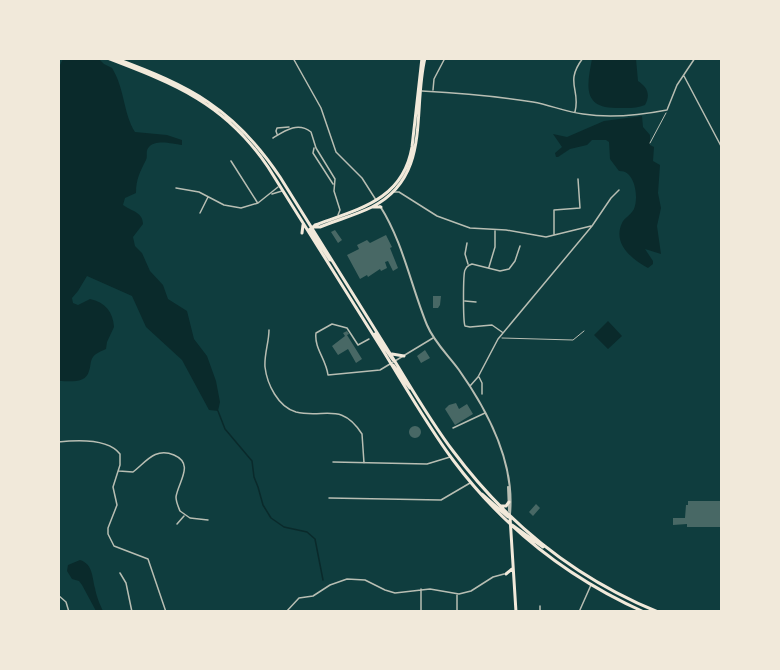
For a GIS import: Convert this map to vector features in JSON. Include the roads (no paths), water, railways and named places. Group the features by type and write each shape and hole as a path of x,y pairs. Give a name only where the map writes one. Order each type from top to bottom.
{"main road":[{"path":"107,58 174,84 200,99 220,112 251,144 303,223 311,228 321,241 390,354 391,363"},
{"path":"114,58 179,84 245,131 263,152 391,363 451,457 477,491 510,525 553,560 592,585 644,612"},
{"path":"311,228 379,204 396,183 410,159 424,58"},
{"path":"311,228 320,227 379,204 398,186 410,167 415,152 420,91"},
{"path":"302,233 303,223"},
{"path":"320,227 318,233 321,241"},
{"path":"311,228 326,255 335,265"},
{"path":"369,328 379,339 391,363 416,394"},
{"path":"390,354 403,357 399,368"},
{"path":"391,363 399,368 452,450 499,506 552,552"},
{"path":"477,491 505,516 510,517"},
{"path":"499,506 505,507 509,502"},
{"path":"510,517 516,612"},
{"path":"510,525 605,586 658,612"},
{"path":"511,540 516,535 522,535"},
{"path":"506,574 513,567"}],"street":[{"path":"293,58 321,108 336,152 362,178 393,231 418,302 434,338 486,413 502,452 510,480 510,517"},
{"path":"575,113 574,76 576,67 583,58"},
{"path":"420,91 468,93 542,104 575,113 611,115 666,110 676,86 695,58"},
{"path":"433,91 434,79 445,59"},
{"path":"684,75 722,148"},
{"path":"278,135 277,128 309,130 314,135 316,147 333,175 340,210 337,217"},
{"path":"273,138 290,128"},
{"path":"316,147 313,153 329,181 334,184"},
{"path":"231,161 258,203"},
{"path":"554,236 554,210 580,208 578,179"},
{"path":"176,188 194,191 233,207 245,207 258,203 272,194 278,189 278,183"},
{"path":"398,186 399,192"},
{"path":"469,386 478,377 500,336 619,190"},
{"path":"272,194 284,192"},
{"path":"393,192 399,192 444,220 470,228 506,230 543,237 591,226"},
{"path":"200,213 208,197"},
{"path":"340,210 347,214"},
{"path":"489,268 495,247 495,230"},
{"path":"467,243 465,254 468,265 464,272 463,318 465,326 492,325 503,333"},
{"path":"468,265 476,264 502,271 512,268 520,246"},
{"path":"465,302 476,302"},
{"path":"369,339 358,345 347,328 332,324 316,333 315,342 326,363 328,375 378,371 434,338"},
{"path":"269,330 266,371 276,396 297,412 345,416 362,434 364,463"},
{"path":"478,377 481,380 482,394"},
{"path":"453,428 486,413"},
{"path":"58,442 99,443 114,447 120,454 113,487 117,505 108,534 114,546 148,560 166,612"},
{"path":"118,471 133,472 152,455 159,453 175,456 183,461 185,467 176,496 177,504 184,516 208,520"},
{"path":"333,462 432,464 451,457"},
{"path":"510,480 510,517"},
{"path":"329,498 441,500 470,482"},
{"path":"177,524 184,516"},
{"path":"120,573 126,583 132,612"},
{"path":"286,612 299,598 313,596 347,579 365,580 396,593 421,589 458,594 471,591 496,575 514,574"},
{"path":"579,612 592,585"},
{"path":"421,589 421,612"},
{"path":"457,612 458,594"},
{"path":"58,595 66,602 69,612"},
{"path":"540,606 540,612"}],"lane":[{"path":"650,143 666,110"},
{"path":"500,336 573,340 584,331"}],"water":[{"path":"63,59 99,59 112,68 116,76 128,117 135,132 167,135 182,140 182,145 156,143 149,147 140,172 136,193 125,198 123,205 141,217 143,224 133,237 135,246 142,253 150,271 163,285 168,299 187,311 194,339 207,356 216,381 220,402 218,411 209,410 182,360 146,327 132,296 87,276 72,298 73,303 78,305 90,299 104,305 110,312 114,327 106,349 93,357 89,371 84,378 77,381 59,381 58,69"},
{"path":"592,59 636,59 638,81 646,88 648,94 645,105 635,108 616,108 597,104 589,93 588,86"},
{"path":"642,116 643,127 650,135 650,145 654,147 653,161 660,165 658,193 661,208 657,226 661,254 645,249 653,261 648,268 631,256 620,238 622,223 634,209 636,191 629,175 619,171 610,159 609,142 592,140 587,145 570,149 556,157 555,153 562,147 553,134 567,137 604,121"},
{"path":"608,321 622,336 608,349 594,335"},
{"path":"80,560 90,568 103,611 96,611 82,585 79,581 72,579 67,571 68,565"}],"waterway":[{"path":"218,411 225,429 252,461 254,477 263,505 271,518 284,527 307,532 315,539 323,580"}]}
